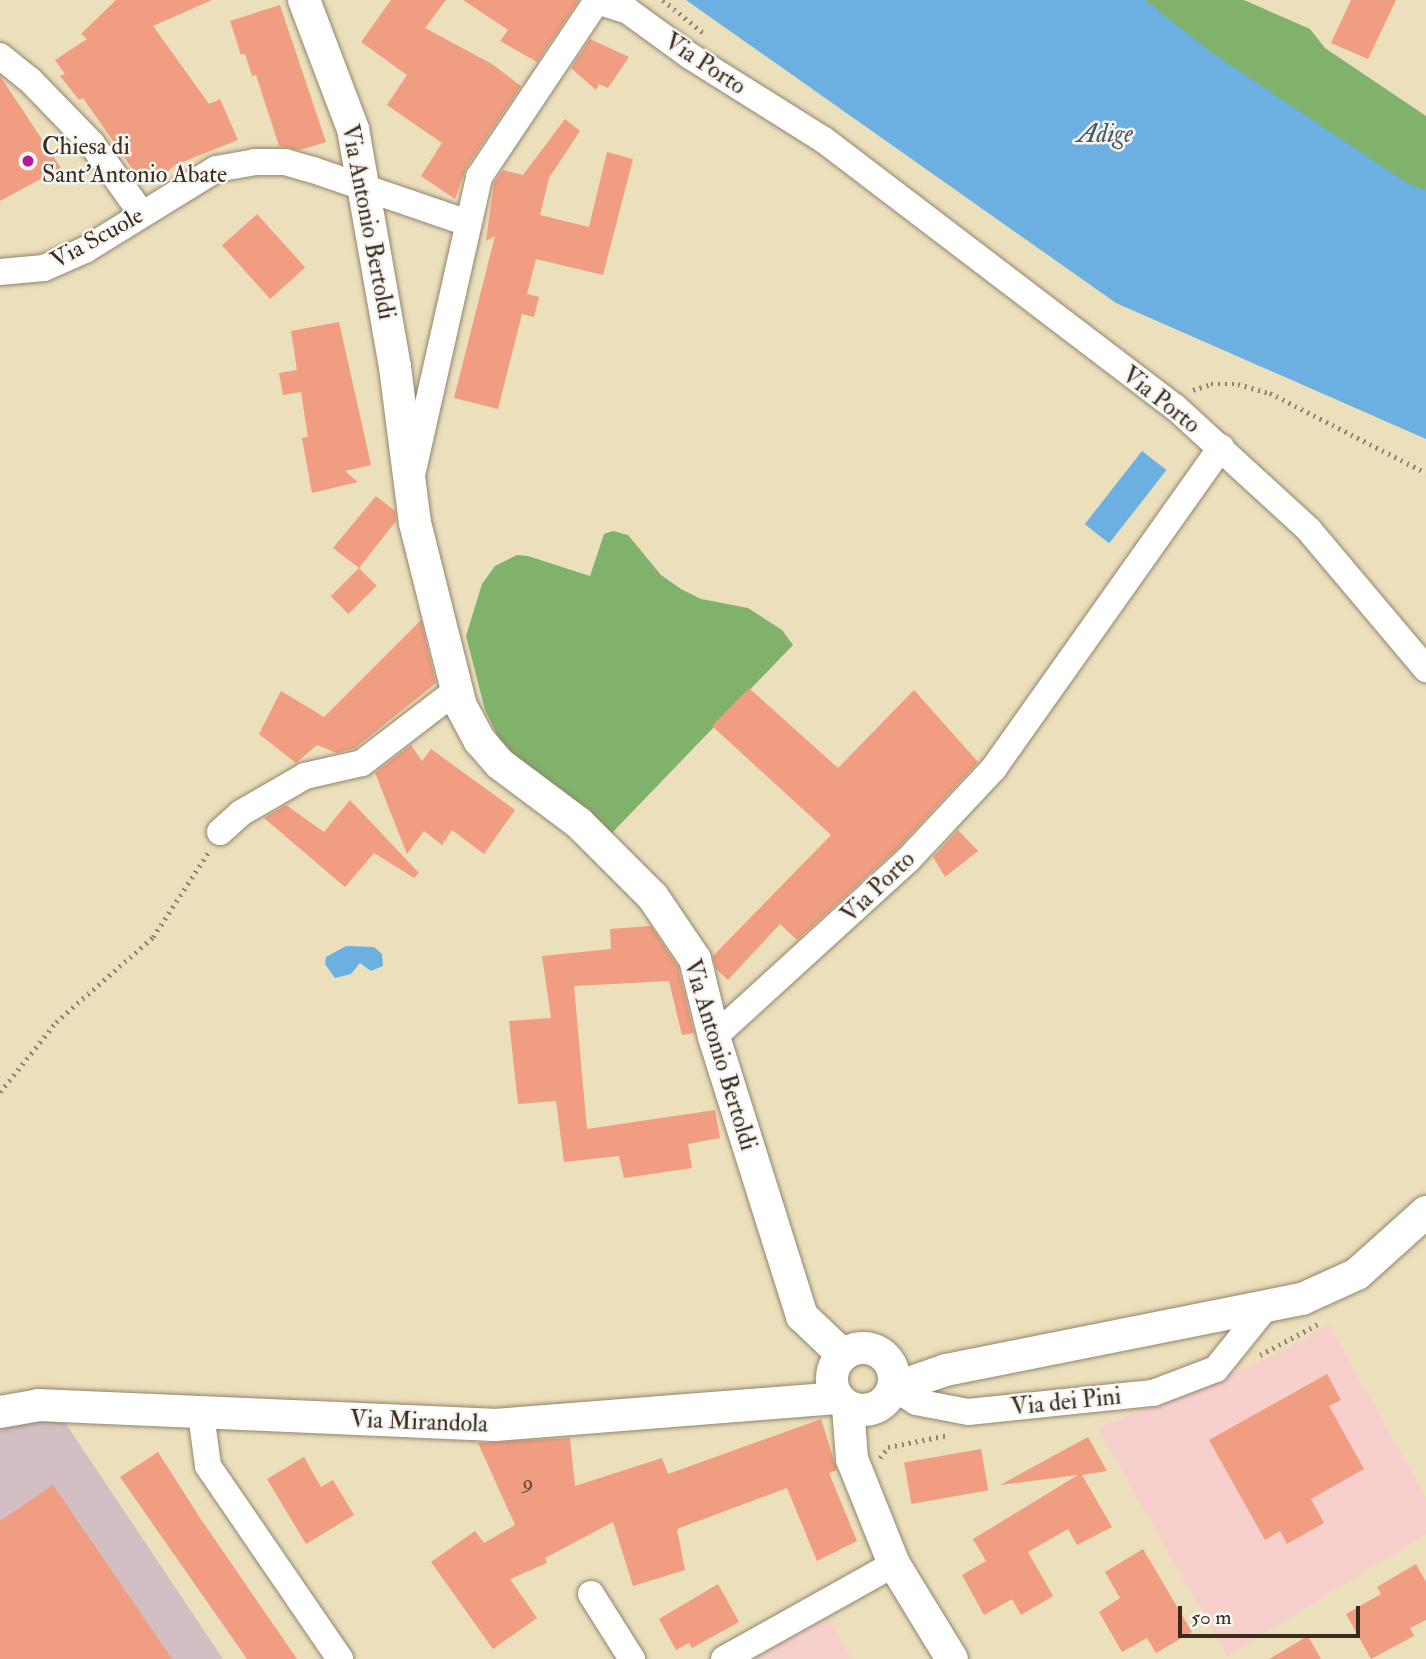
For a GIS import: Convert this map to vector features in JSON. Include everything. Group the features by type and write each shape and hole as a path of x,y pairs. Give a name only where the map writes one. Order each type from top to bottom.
{"street":[{"name":"Via Antonio Bertoldi","path":"304,0 353,129 396,367 412,475 415,523 457,691 480,741 500,764 579,823 653,897 695,959 714,1037 802,1316 843,1355"},
{"name":"Via Porto","path":"412,475 466,222 479,177 597,1 628,11 824,140 1175,407 1309,530 1426,669"},
{"path":"0,56 30,80 92,144 142,214"},
{"name":"Via Scuole","path":"0,272 44,268 85,250 216,169 254,162 285,162 364,184 466,222"},
{"path":"396,367 435,367"},
{"name":"Via Porto","path":"714,1037 908,860 994,768 1221,447"},
{"path":"220,832 241,813 304,776 362,763 457,691"},
{"name":"Via dei Pini","path":"888,1385 947,1370 1303,1299 1357,1274 1426,1212"},
{"path":"1216,1369 1265,1308"},
{"path":"1201,1319 1218,1327 1222,1335 1216,1369"},
{"path":"863,1479 888,1385 869,1348 843,1355 833,1376 843,1403 852,1459 863,1479 894,1564 952,1659"},
{"name":"Via dei Pini","path":"888,1385 916,1402 968,1412 1153,1393 1216,1369"},
{"path":"843,1403 862,1411 888,1385"},
{"name":"Via Mirandola","path":"0,1412 38,1405 495,1425 843,1403"},
{"path":"201,1414 208,1466 340,1659"},
{"path":"724,1659 894,1564"},
{"path":"591,1594 632,1659"}],"path":[{"path":"1175,407 1189,391 1211,384 1238,384 1270,393 1426,474"},
{"path":"0,1092 56,1022 153,937 220,832"}],"shaded area":[{"path":"1329,1325 1426,1498 1426,1534 1227,1656 1098,1428 1272,1356"},
{"path":"62,1418 223,1659 0,1659 0,1427"},
{"path":"828,1618 852,1659 753,1659"}],"green space":[{"path":"1129,0 1244,0 1310,29 1325,48 1426,116 1426,199"},
{"path":"613,531 628,535 661,575 681,589 701,599 748,608 782,630 793,645 608,837 502,745 485,710 466,636 482,584 495,566 517,555 528,556 590,576 604,534"}],"water":[{"name":"Adige","path":"686,0 1145,0 1211,52 1410,185 1426,190 1426,439 1116,303"},
{"path":"1142,451 1166,470 1109,543 1085,524"},
{"path":"346,946 374,947 382,954 383,966 371,971 360,963 351,974 335,978 325,964 326,957"}],"building":[{"path":"116,0 212,0 153,26 209,104 220,99 238,140 175,165 165,174 162,170 143,184 83,98 79,100 60,76 65,74 55,60 87,39 81,34"},
{"path":"391,0 446,0 425,28 492,64 521,86 466,168 455,199 421,176 442,143 387,105 407,75 361,42"},
{"path":"463,0 579,0 537,62 500,41 508,30"},
{"path":"1351,0 1396,0 1368,59 1331,43"},
{"path":"280,5 326,142 300,150 279,146 256,75 252,76 245,54 241,55 230,21"},
{"path":"590,39 629,57 608,88 599,84 596,90 571,68"},
{"name":"Chiesa di Sant'Antonio Abate","path":"0,76 61,168 0,201"},
{"path":"565,119 580,131 549,178 540,215 589,227 607,152 633,159 603,275 536,259 527,294 539,297 534,317 522,314 498,409 454,398 495,236 486,241 494,183 503,170 523,175"},
{"path":"257,214 305,268 270,299 222,245"},
{"path":"339,322 371,465 345,471 358,482 312,493 302,438 308,437 301,392 283,395 279,373 297,370 291,331"},
{"path":"376,496 395,511 396,521 359,568 333,548"},
{"path":"359,568 377,586 348,614 331,596"},
{"path":"421,620 436,683 355,748 337,753 317,745 296,763 259,734 281,691 324,717"},
{"path":"749,688 838,768 914,690 978,762 897,849 797,940 780,924 728,980 716,969 713,956 831,835 712,726"},
{"path":"411,745 422,761 431,749 515,810 484,854 452,830 442,845 424,831 407,854 375,773"},
{"path":"350,800 419,873 414,878 374,853 345,887 264,818 286,805 324,832"},
{"path":"958,830 978,851 945,877 933,857"},
{"path":"651,926 678,967 694,1033 682,1035 669,981 574,986 587,1129 715,1110 720,1138 688,1144 692,1168 624,1178 619,1156 564,1162 556,1101 518,1104 509,1021 551,1018 542,956 611,949 610,929"},
{"path":"1327,1374 1341,1400 1329,1406 1364,1469 1311,1499 1324,1523 1287,1544 1280,1531 1265,1540 1209,1440"},
{"path":"821,1419 837,1470 829,1473 857,1541 817,1561 787,1488 677,1529 685,1570 633,1586 613,1522 545,1558 547,1563 510,1579 537,1618 493,1649 431,1562 475,1531 484,1543 515,1525 478,1443 570,1438 575,1486 662,1458 668,1474"},
{"path":"1088,1437 1107,1471 1082,1475 1112,1527 1077,1545 1068,1529 1028,1552 1053,1596 1021,1615 1012,1599 984,1615 962,1575 986,1561 973,1539 1078,1475 1000,1485"},
{"path":"981,1449 988,1490 911,1504 904,1463"},
{"path":"158,1452 297,1659 247,1659 120,1477"},
{"path":"304,1457 321,1487 333,1480 354,1515 306,1544 267,1479"},
{"path":"53,1485 172,1659 0,1659 0,1521"},
{"path":"1143,1549 1192,1632 1156,1653 1147,1638 1122,1652 1099,1612 1120,1598 1105,1572"},
{"path":"1416,1564 1426,1582 1426,1620 1410,1628 1414,1636 1371,1659 1346,1614 1381,1594 1377,1587"},
{"path":"718,1584 739,1622 692,1648 689,1643 676,1650 659,1619"},
{"path":"1308,1636 1321,1659 1269,1659"}],"place":[{"name":"Chiesa di Sant'Antonio Abate","path":"28,161"}]}
